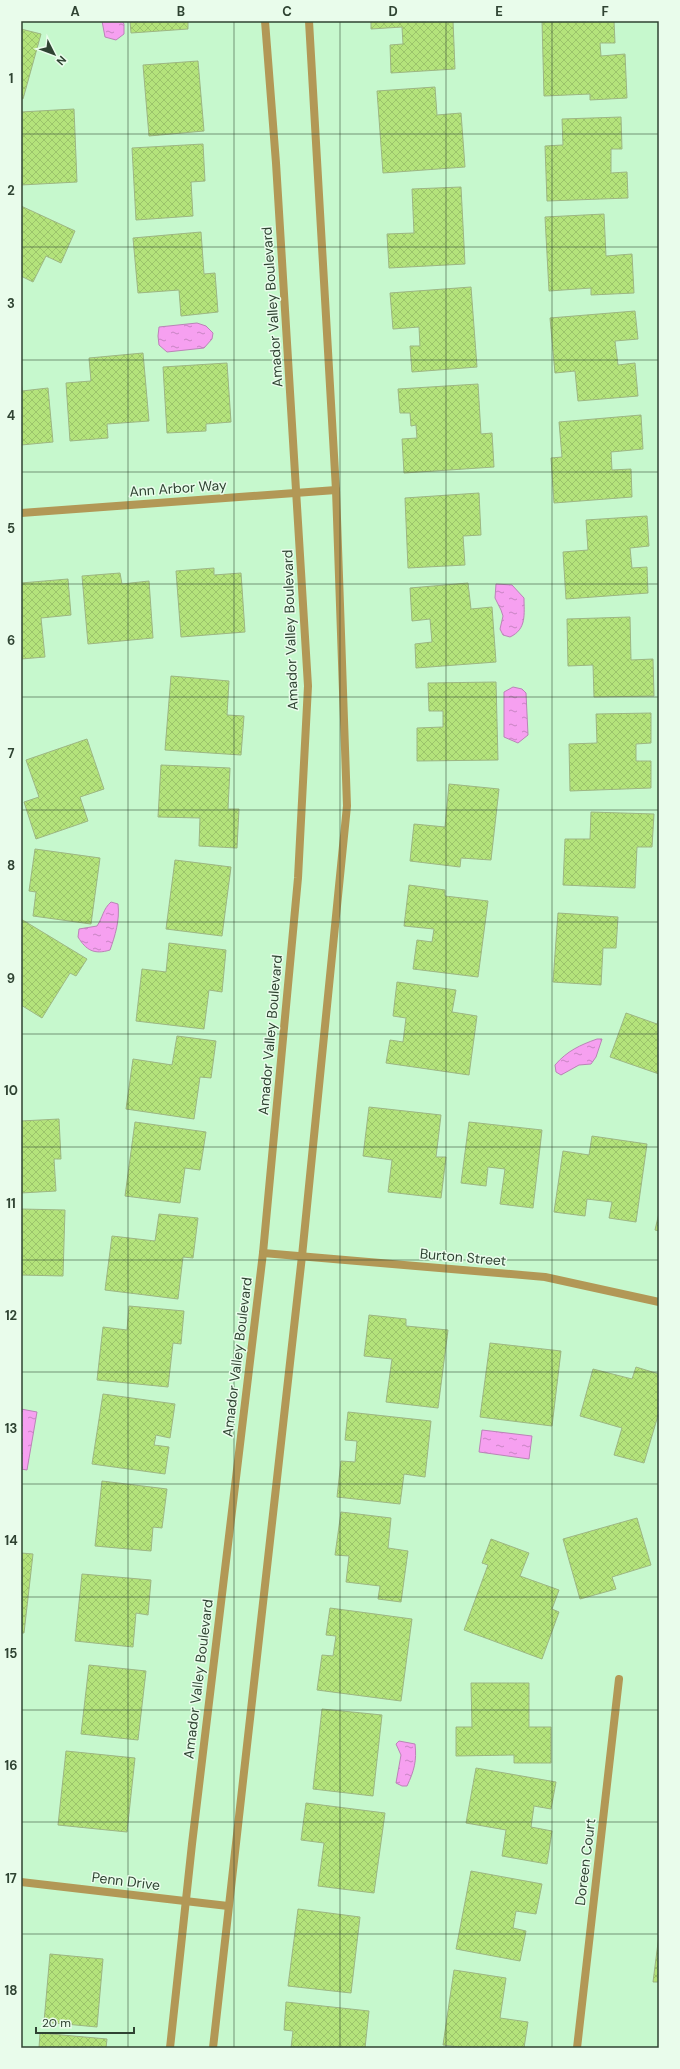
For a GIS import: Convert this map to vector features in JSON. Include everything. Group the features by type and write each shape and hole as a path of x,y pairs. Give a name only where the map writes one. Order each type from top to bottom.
{"street":[{"name":"Amador Valley Boulevard","path":"170,2048 185,1901 263,1253 298,878 308,686 297,493 265,21"},
{"path":"213,2048 302,1256 347,806 336,490 309,21"},
{"name":"Ann Arbor Way","path":"21,513 336,490"},
{"name":"Burton Street","path":"263,1253 545,1277 659,1302"},
{"name":"Doreen Court","path":"577,2048 619,1679"},
{"name":"Penn Drive","path":"21,1882 228,1906"}],"water":[{"path":"102,21 122,21 124,24 124,34 116,40 105,37"},
{"path":"197,323 206,326 213,333 212,339 204,348 167,352 159,345 159,327"},
{"path":"496,584 512,585 524,598 524,615 522,625 515,634 510,637 503,635 500,629 503,616 495,598"},
{"path":"513,687 522,689 526,693 528,735 518,743 504,737 504,692"},
{"path":"111,902 118,904 117,928 114,939 110,950 95,952 87,948 78,937 79,929 97,926 106,907"},
{"path":"597,1039 602,1039 596,1057 591,1064 579,1065 561,1075 556,1072 555,1065 564,1056 579,1046"},
{"path":"21,1409 37,1412 27,1470 21,1469"},
{"path":"482,1430 532,1436 529,1459 479,1452"},
{"path":"399,1741 415,1744 416,1756 407,1786 402,1786 396,1783 401,1755 396,1744"}],"building":[{"path":"130,21 188,21 188,29 131,33"},
{"path":"371,21 453,21 455,69 391,73 390,45 403,44 402,27 371,29"},
{"path":"542,21 614,21 615,43 600,43 601,56 625,54 627,98 590,100 590,94 544,96"},
{"path":"21,29 41,34 23,99 21,98"},
{"path":"198,61 204,131 149,136 143,65"},
{"path":"435,87 437,115 461,113 465,167 383,173 377,91"},
{"path":"74,109 77,182 21,185 21,112"},
{"path":"621,117 622,149 611,149 611,173 627,172 628,198 547,201 545,146 563,145 562,119"},
{"path":"203,144 205,181 191,182 193,216 136,220 132,148"},
{"path":"461,187 465,264 389,268 387,234 414,233 412,189"},
{"path":"21,206 75,231 61,263 46,256 33,282 21,276"},
{"path":"604,214 606,256 632,254 634,293 591,295 591,288 549,291 545,217"},
{"path":"201,232 204,274 215,273 218,312 181,316 179,290 138,293 133,238"},
{"path":"471,287 477,367 412,372 410,346 420,346 419,327 393,329 390,293"},
{"path":"635,311 638,339 615,341 618,365 635,363 638,396 578,401 575,371 555,373 550,318"},
{"path":"143,353 149,421 107,424 108,438 70,441 66,383 91,381 89,358"},
{"path":"227,363 231,422 206,424 206,431 167,433 163,367"},
{"path":"21,379 22,391 48,388 53,442 21,445"},
{"path":"478,384 481,434 492,433 494,467 404,473 402,439 417,438 416,425 411,426 410,413 400,413 398,389"},
{"path":"641,415 643,449 611,452 612,470 631,469 632,497 554,503 551,458 562,457 559,422"},
{"path":"479,493 481,535 463,536 465,565 408,568 405,498"},
{"path":"647,516 649,546 630,548 632,568 647,567 648,593 566,599 563,552 588,550 586,520"},
{"path":"214,568 214,575 241,573 245,632 181,637 176,571"},
{"path":"120,573 122,584 149,581 153,638 88,644 82,576"},
{"path":"68,579 71,615 41,618 45,657 21,659 21,583"},
{"path":"468,583 471,609 492,607 496,662 416,668 415,644 432,642 430,619 412,621 410,588"},
{"path":"630,617 631,660 653,659 654,696 594,697 593,665 568,666 567,619"},
{"path":"171,676 229,681 227,715 244,716 241,755 165,750"},
{"path":"496,682 498,760 417,761 417,728 443,727 443,711 429,711 428,683"},
{"path":"651,713 651,743 636,744 636,761 651,761 651,788 570,791 569,744 597,743 596,714"},
{"path":"87,739 104,789 80,797 88,821 36,839 24,802 39,797 26,760"},
{"path":"161,765 230,768 228,809 239,809 237,848 199,846 200,818 158,817"},
{"path":"449,784 499,789 491,860 461,858 460,867 410,861 414,824 445,827"},
{"path":"591,812 654,814 652,847 637,847 635,888 563,885 565,839 590,839"},
{"path":"35,849 100,858 91,924 33,916 36,892 29,891"},
{"path":"175,860 231,867 222,936 166,929"},
{"path":"409,885 445,890 445,896 488,901 478,977 413,969 417,940 432,942 434,929 404,926"},
{"path":"558,913 618,917 616,948 603,948 601,985 553,982"},
{"path":"21,919 87,959 76,976 70,973 42,1018 21,1005"},
{"path":"169,943 226,950 222,992 209,990 204,1029 136,1021 142,969 166,972"},
{"path":"397,982 456,990 452,1012 477,1016 469,1075 386,1063 390,1040 403,1042 406,1018 393,1016"},
{"path":"626,1013 657,1024 659,1018 659,1074 610,1057"},
{"path":"177,1036 216,1041 211,1078 200,1077 194,1119 126,1109 133,1059 172,1065"},
{"path":"369,1107 441,1115 436,1157 446,1157 441,1198 388,1192 392,1160 363,1156"},
{"path":"59,1119 61,1159 54,1159 56,1191 21,1193 21,1121"},
{"path":"135,1122 206,1132 200,1170 185,1168 180,1203 125,1196"},
{"path":"469,1122 542,1130 533,1208 500,1204 505,1169 488,1167 486,1186 461,1183"},
{"path":"592,1136 647,1144 636,1222 609,1218 612,1202 587,1199 585,1216 554,1212 563,1151 589,1155"},
{"path":"21,1209 65,1210 63,1276 21,1275"},
{"path":"659,1213 659,1231 655,1230"},
{"path":"159,1214 198,1218 193,1258 183,1257 178,1299 105,1290 112,1236 155,1241"},
{"path":"129,1306 184,1311 181,1344 173,1343 168,1387 97,1380 103,1327 127,1330"},
{"path":"369,1315 406,1319 406,1326 448,1330 438,1408 386,1402 392,1359 364,1356"},
{"path":"490,1343 561,1351 552,1426 480,1417"},
{"path":"636,1367 659,1374 659,1412 644,1463 614,1455 622,1428 580,1416 593,1369 632,1379"},
{"path":"103,1394 175,1404 170,1438 156,1435 154,1445 169,1447 165,1474 92,1464"},
{"path":"348,1412 431,1421 425,1477 404,1474 400,1504 337,1497 341,1461 355,1462 357,1441 345,1440"},
{"path":"102,1481 167,1489 162,1528 153,1527 151,1551 95,1546"},
{"path":"341,1512 391,1518 388,1548 408,1551 401,1602 378,1599 380,1586 346,1582 349,1556 335,1555"},
{"path":"637,1518 651,1565 612,1577 616,1589 580,1599 563,1539"},
{"path":"491,1539 529,1553 520,1576 559,1590 552,1609 559,1612 542,1659 464,1630 488,1565 482,1563"},
{"path":"21,1553 33,1554 24,1633 21,1633"},
{"path":"82,1574 151,1580 148,1615 136,1613 133,1647 75,1641"},
{"path":"330,1608 412,1619 401,1701 317,1690 322,1655 333,1656 336,1636 326,1635"},
{"path":"89,1665 146,1671 138,1740 81,1734"},
{"path":"471,1683 529,1683 529,1727 551,1727 551,1763 514,1763 514,1755 456,1756 456,1727 472,1727"},
{"path":"322,1709 382,1715 373,1796 313,1789"},
{"path":"66,1751 135,1758 127,1832 58,1825"},
{"path":"476,1768 556,1782 551,1809 534,1806 531,1827 552,1831 547,1864 502,1856 506,1830 466,1823"},
{"path":"306,1803 385,1813 374,1893 318,1886 324,1843 301,1840"},
{"path":"471,1871 542,1884 536,1914 516,1911 513,1928 526,1931 520,1961 456,1949"},
{"path":"298,1909 360,1917 351,1993 288,1986"},
{"path":"659,1935 659,1982 653,1982"},
{"path":"50,1954 103,1959 97,2027 44,2022"},
{"path":"454,1970 506,1978 500,2018 528,2022 524,2048 468,2048 443,2045"},
{"path":"286,2002 369,2011 365,2048 291,2048 293,2031 284,2030"},
{"path":"40,2033 107,2039 106,2048 39,2048"}]}
